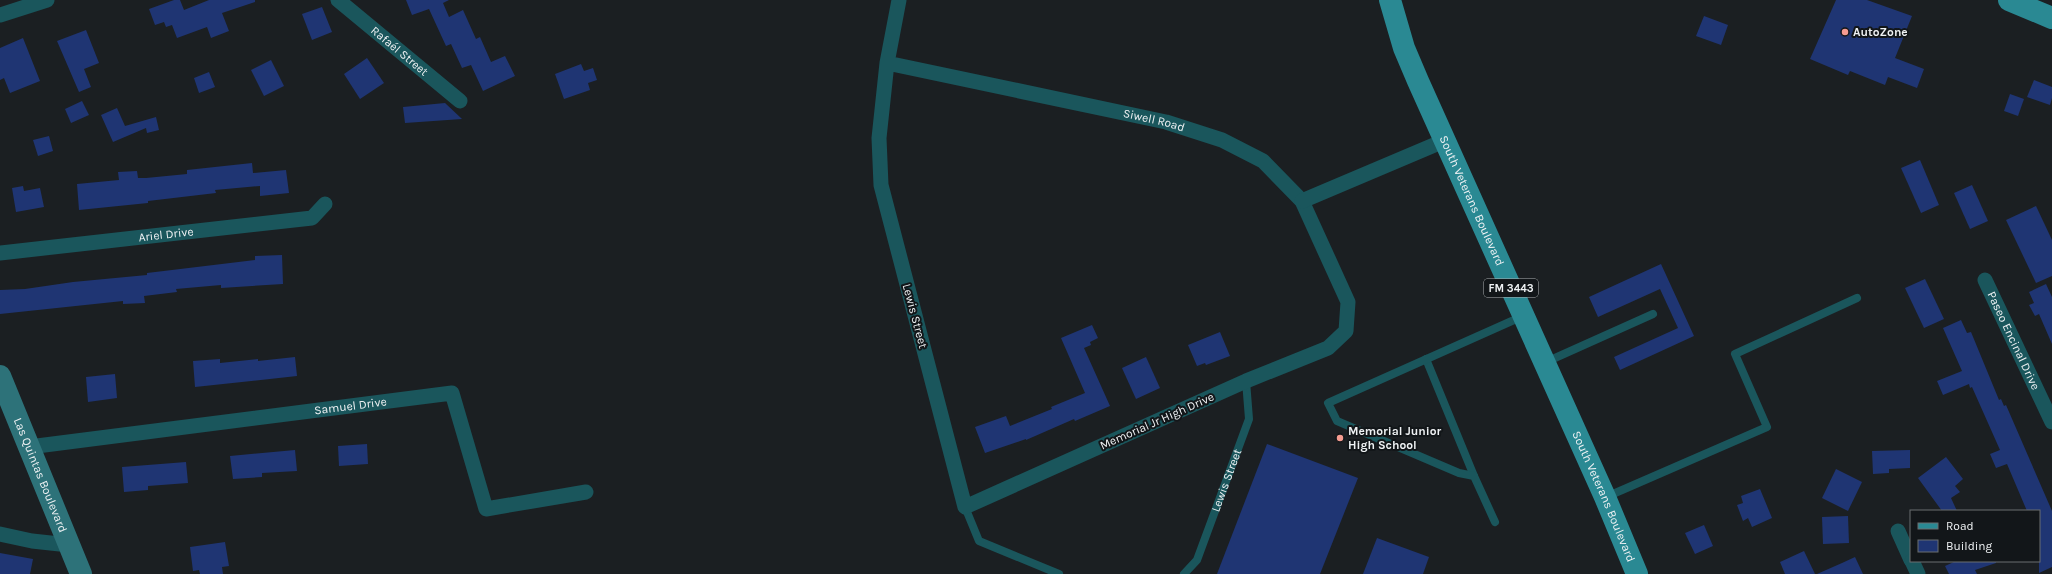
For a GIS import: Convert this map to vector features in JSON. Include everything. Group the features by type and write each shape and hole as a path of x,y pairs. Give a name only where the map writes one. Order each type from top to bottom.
{"main road":[{"name":"South Veterans Boulevard","path":"1390,0 1404,48 1605,497 1637,574"},
{"path":"2009,0 2052,18"}],"street":[{"path":"0,16 47,0"},
{"name":"Rafaél Street","path":"338,0 460,101"},
{"name":"Lewis Street","path":"899,0 887,63 879,138 881,185 964,507"},
{"name":"Siwell Road","path":"887,63 1166,122 1222,140 1263,161 1302,201 1348,302 1346,331"},
{"path":"1302,201 1446,140"},
{"name":"Ariel Drive","path":"0,253 312,218 325,204"},
{"name":"Paseo Encinal Drive","path":"1985,280 2052,422"},
{"name":"Memorial Jr High Drive","path":"964,507 1246,381 1328,348 1346,331"},
{"name":"Las Quintas Boulevard","path":"0,376 81,574"},
{"name":"Samuel Drive","path":"29,447 452,393 486,509 586,492"},
{"path":"1898,531 1910,558"},
{"path":"0,534 32,541 69,545"},
{"path":"1912,562 1918,574"}],"lane":[{"path":"1605,497 1767,427 1735,354 1857,298"},
{"path":"1545,362 1653,314"},
{"path":"1474,476 1459,473 1337,421 1328,403 1524,316"},
{"path":"1426,359 1474,476 1495,522"},
{"name":"Lewis Street","path":"1184,574 1197,560 1249,419 1246,381"},
{"name":"Lewis Street","path":"964,507 979,541 1059,574"}],"building":[{"path":"174,0 180,0 184,10 209,0 255,0 255,2 222,13 229,31 211,38 207,27 177,38 172,25 166,27 164,22 155,25 149,9"},
{"path":"406,0 449,0 443,3 449,17 463,10 476,39 480,37 491,62 505,56 515,76 483,91 471,65 462,68 451,44 446,46 429,9 412,15"},
{"path":"1836,0 1867,0 1912,16 1895,58 1924,69 1917,88 1888,77 1885,85 1850,71 1848,75 1810,59"},
{"path":"322,7 332,32 312,40 302,14"},
{"path":"1704,16 1728,25 1721,45 1696,36"},
{"path":"86,30 99,63 84,69 91,87 79,92 57,41"},
{"path":"23,38 40,81 10,93 4,78 0,80 0,48"},
{"path":"367,58 384,83 360,99 344,74"},
{"path":"271,60 284,86 264,96 251,70"},
{"path":"581,64 584,71 593,68 597,80 588,83 590,90 564,99 555,74"},
{"path":"209,72 215,87 199,93 194,78"},
{"path":"2034,80 2052,87 2052,98 2050,105 2027,97"},
{"path":"2010,94 2024,99 2018,116 2004,111"},
{"path":"82,101 89,115 71,123 65,109"},
{"path":"445,103 462,119 405,123 403,107"},
{"path":"117,108 125,126 156,117 159,130 147,133 146,128 113,142 101,115"},
{"path":"49,136 53,151 38,156 33,140"},
{"path":"1920,160 1939,205 1921,213 1901,168"},
{"path":"252,163 253,173 286,170 289,193 260,196 260,186 215,190 216,193 148,201 148,203 79,210 77,184 119,180 118,172 137,171 138,178 146,178 187,174 187,170"},
{"path":"1972,185 1988,221 1970,229 1954,193"},
{"path":"23,186 24,191 40,188 44,207 16,212 12,188"},
{"path":"2036,206 2052,240 2052,276 2036,283 2006,220"},
{"path":"282,255 283,284 221,288 221,285 176,289 177,292 144,296 145,303 123,304 123,301 0,314 0,290 25,289 73,282 147,275 147,273 255,260 255,256"},
{"path":"1661,264 1694,336 1620,370 1614,357 1678,328 1660,289 1598,317 1589,297"},
{"path":"1925,279 1944,319 1924,328 1905,288"},
{"path":"2046,284 2052,297 2052,344 2039,314 2035,316 2029,305 2034,303 2029,292"},
{"path":"1961,320 1967,333 1971,332 1999,400 2001,399 2004,406 2006,405 2052,511 2052,567 2039,573 2040,510 2027,510 2007,464 1996,468 1990,454 2000,450 1972,387 1970,388 1969,384 1943,395 1937,381 1962,371 1943,328"},
{"path":"1092,325 1098,338 1090,342 1091,345 1084,348 1110,406 1075,421 1074,419 1026,440 985,453 975,427 1006,416 1010,426 1052,409 1051,407 1085,393 1061,338"},
{"path":"1220,332 1230,356 1206,365 1205,363 1197,366 1188,345"},
{"path":"295,357 297,376 195,387 193,361 220,359 220,363"},
{"path":"1146,357 1160,388 1136,399 1122,368"},
{"path":"115,374 117,398 88,402 86,377"},
{"path":"367,444 368,464 339,466 338,446"},
{"path":"1267,444 1358,478 1320,574 1217,574"},
{"path":"295,450 297,471 262,473 262,477 233,479 230,456"},
{"path":"1910,450 1910,468 1889,469 1889,473 1873,474 1872,451"},
{"path":"1946,457 1963,479 1955,486 1960,492 1951,498 1957,510 1941,510 1918,478"},
{"path":"186,462 188,483 148,486 148,490 124,492 122,467"},
{"path":"1836,469 1862,482 1848,511 1822,498"},
{"path":"1760,489 1772,518 1752,527 1748,518 1743,521 1737,505 1743,503 1741,496"},
{"path":"1848,516 1849,543 1823,544 1822,517"},
{"path":"1704,525 1713,546 1695,554 1685,533"},
{"path":"1377,538 1429,557 1423,574 1363,574"},
{"path":"225,542 229,566 222,567 223,574 200,574 199,570 193,571 190,547"},
{"path":"1804,551 1815,574 1785,574 1780,562"},
{"path":"0,553 33,559 30,574 0,574"},
{"path":"1855,557 1863,574 1817,574 1842,563"},
{"path":"1954,562 1996,562 1975,570 1977,574 1949,574 1945,566"}],"place":[{"name":"AutoZone","path":"1845,32"},
{"name":"Memorial Junior High School","path":"1340,438"}]}
